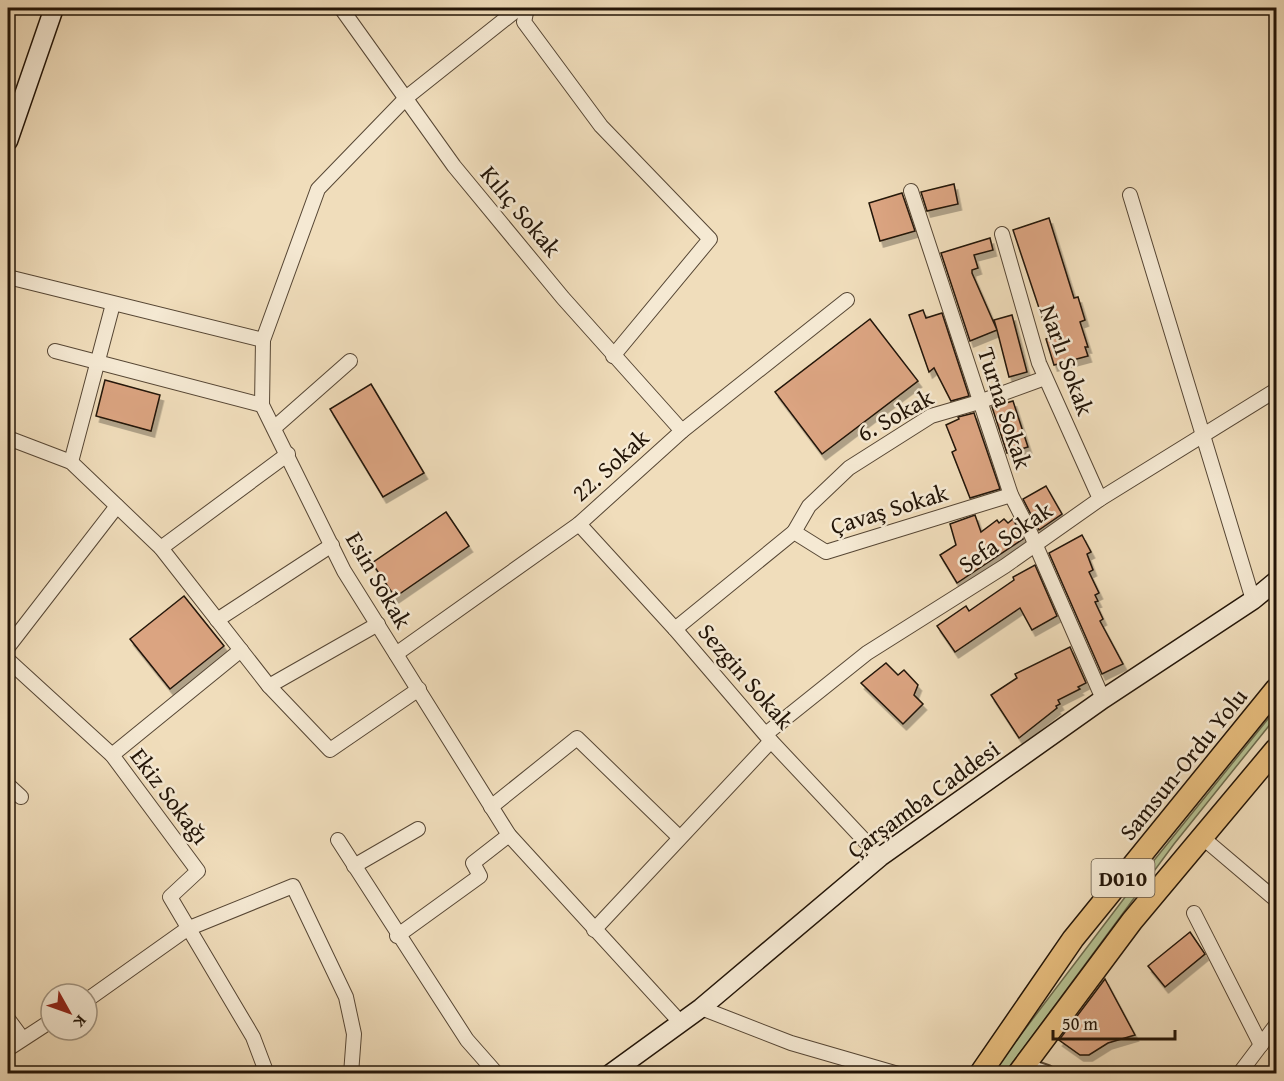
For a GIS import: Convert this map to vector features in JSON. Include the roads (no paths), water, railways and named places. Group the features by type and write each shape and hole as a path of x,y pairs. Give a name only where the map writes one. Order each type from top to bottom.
{"highway":[{"name":"Samsun-Ordu Yolu","path":"980,1074 1073,939 1276,689"},
{"name":"D010","path":"1021,1070 1132,921 1276,749"}],"main road":[{"path":"8,141 54,8"},
{"name":"Çarşamba Caddesi","path":"610,1074 701,1008 880,857 1103,699 1253,600 1276,581"}],"street":[{"name":"Kılıç Sokak","path":"341,8 407,97 454,166 614,356 682,431"},
{"name":"Esin Sokak","path":"519,8 407,97 318,189 263,340 262,405 344,571 491,807 510,835 680,1022"},
{"path":"527,8 524,22 601,126 710,239 614,356"},
{"name":"Turna Sokak","path":"911,191 1011,495 1030,532 1034,547 1103,699"},
{"path":"1130,195 1201,436 1253,600"},
{"name":"Narlı Sokak","path":"1002,234 1045,378 1100,499"},
{"path":"8,276 263,340"},
{"name":"22. Sokak","path":"396,654 579,524 682,431 847,300"},
{"path":"70,462 99,363 113,304"},
{"path":"55,351 262,405"},
{"path":"274,428 350,361"},
{"name":"6. Sokak","path":"794,532 809,506 849,468 931,416 979,402 1045,378"},
{"name":"Sefa Sokak","path":"594,930 769,737 867,653 1034,547 1100,499 1276,390"},
{"path":"8,438 70,462 161,548 269,686 330,750 419,689"},
{"path":"161,548 288,454"},
{"name":"Çavaş Sokak","path":"794,532 826,552 1011,495"},
{"path":"8,647 117,506"},
{"name":"Sezgin Sokak","path":"579,524 769,737 880,857"},
{"path":"675,629 794,532"},
{"path":"217,620 332,545"},
{"path":"269,686 378,624"},
{"path":"112,755 241,651"},
{"name":"Ekiz Sokağı","path":"8,660 112,755 198,872 170,897 253,1037 267,1074"},
{"path":"491,807 577,738 679,837"},
{"path":"8,785 21,797"},
{"path":"354,866 418,829"},
{"path":"397,936 480,876 473,863 510,835"},
{"path":"1203,838 1276,900"},
{"path":"338,840 397,936 467,1040 497,1074"},
{"path":"99,991 187,929 294,886 346,997 354,1034 351,1074"},
{"path":"1194,913 1261,1045"},
{"path":"701,1008 791,1042 898,1074"},
{"path":"8,1019 22,1038"},
{"path":"1239,1074 1276,1025"},
{"path":"8,1049 39,1028"},
{"path":"1021,1070 1047,1074"}]}
